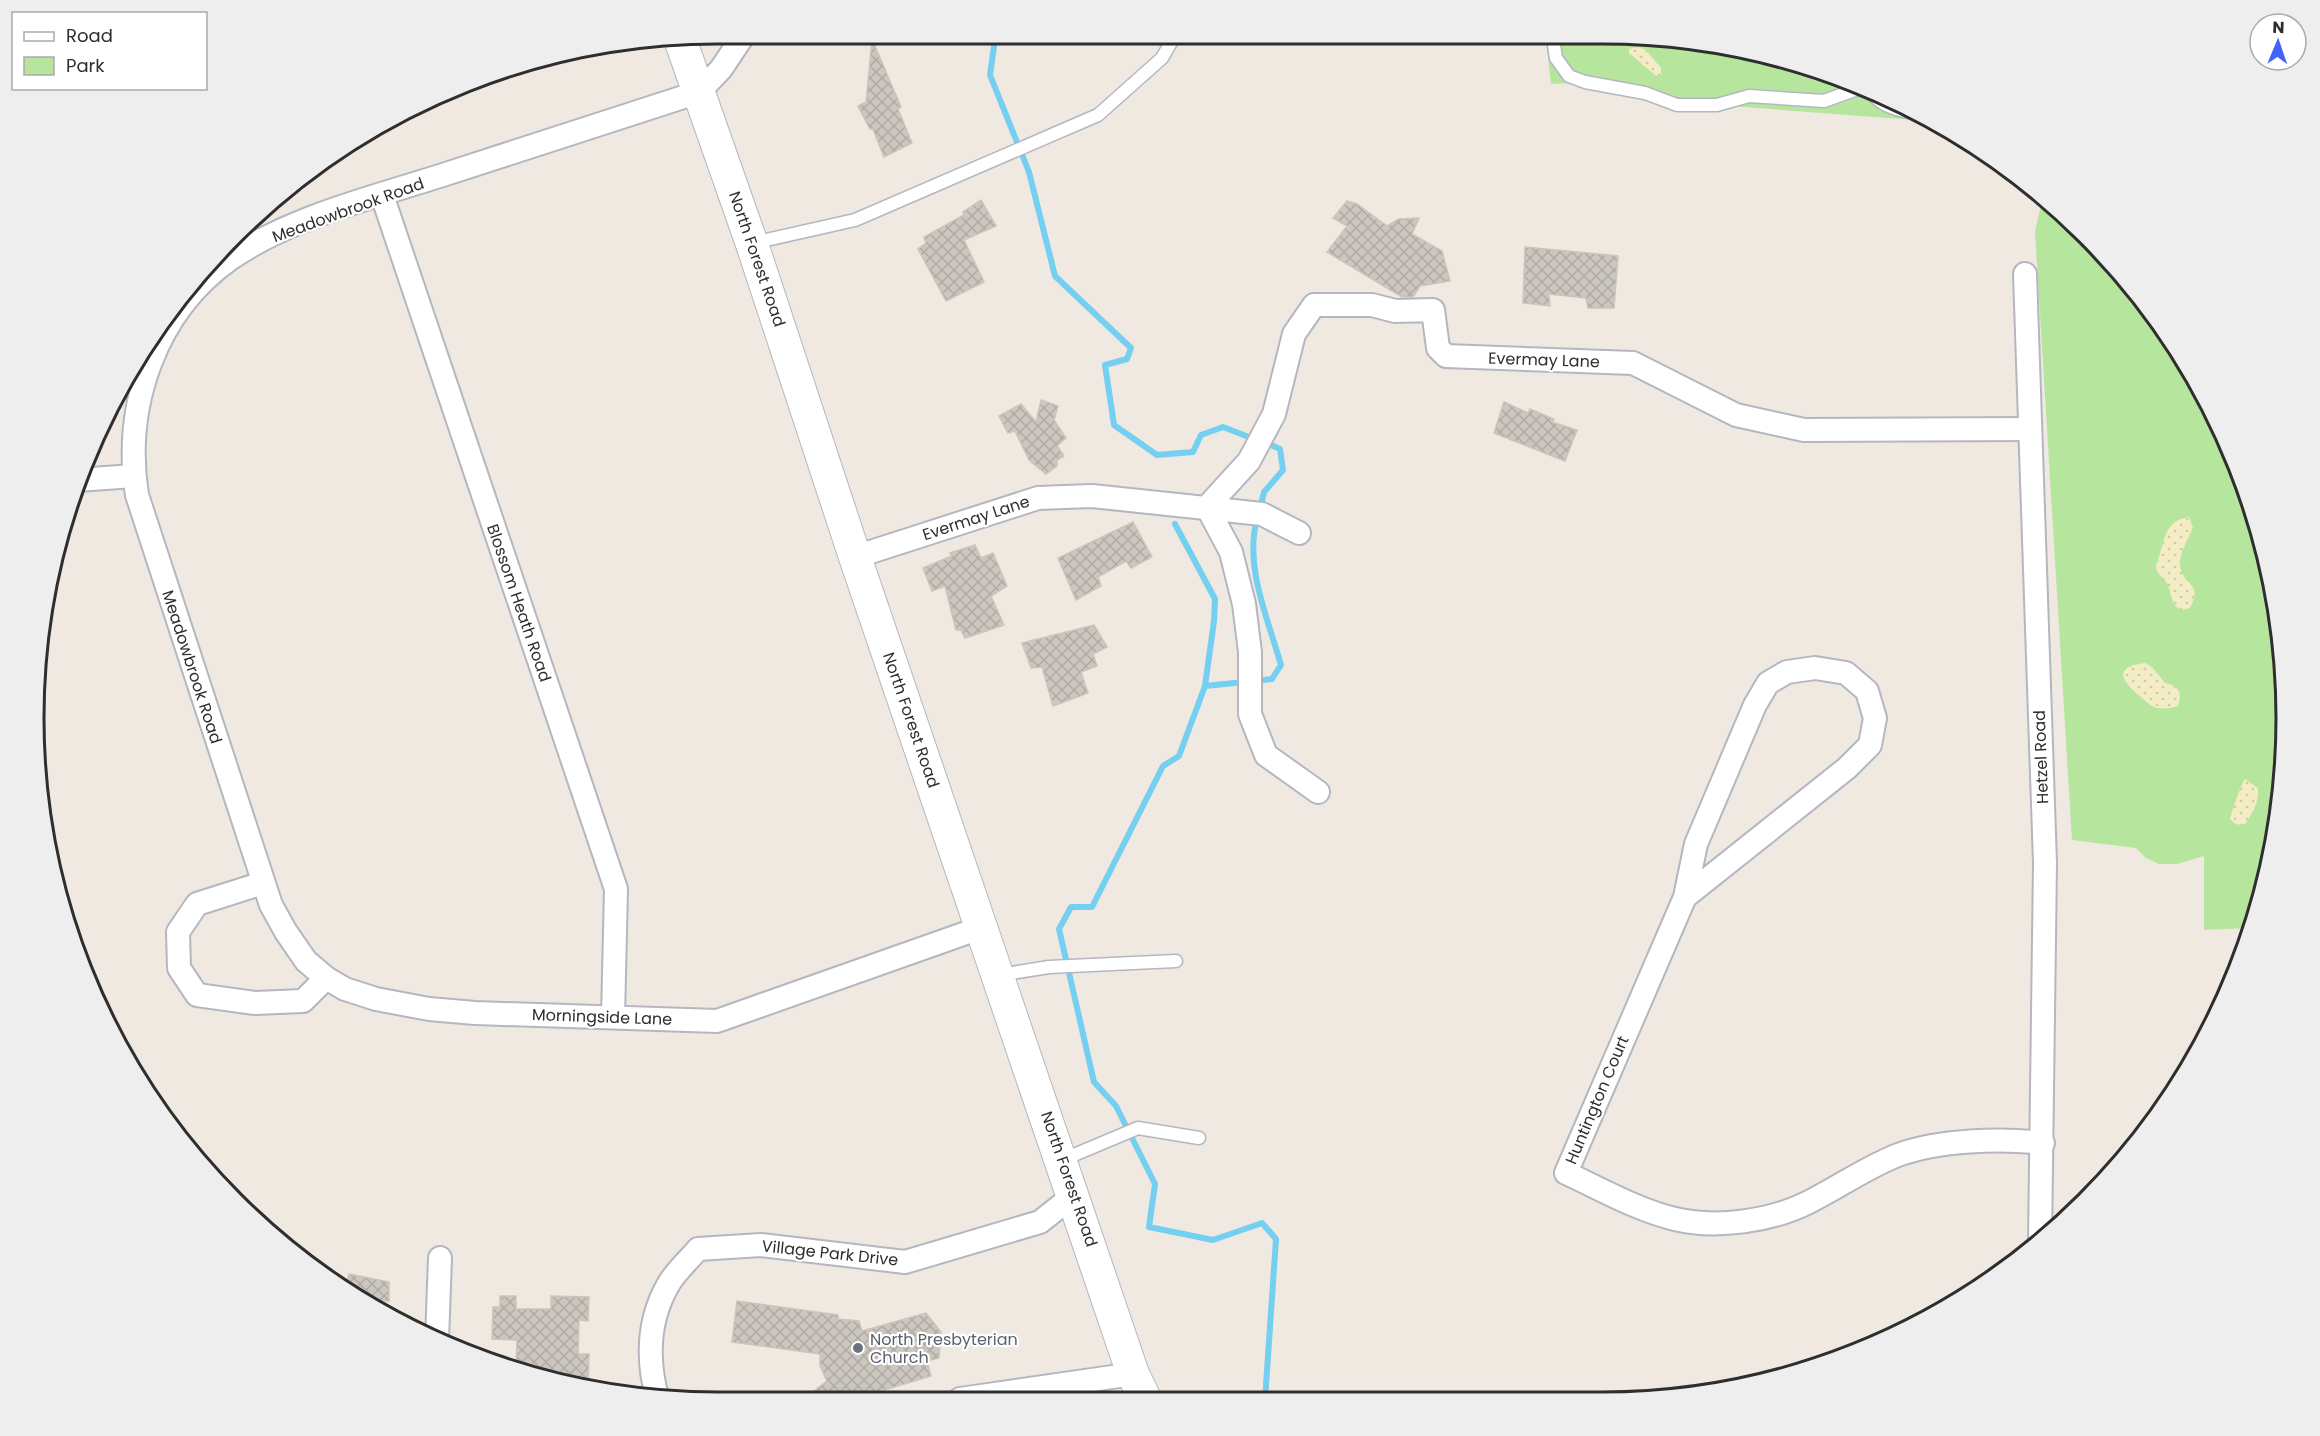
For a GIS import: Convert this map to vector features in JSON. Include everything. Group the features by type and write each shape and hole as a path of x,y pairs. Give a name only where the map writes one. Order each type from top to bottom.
{"main road":[{"name":"North Forest Road","path":"682,45 752,244 855,557 1139,1387"}],"street":[{"path":"699,92 721,69 738,44"},
{"name":"Meadowbrook Road","path":"198,288 230,260 282,231 382,195 699,92"},
{"name":"Blossom Heath Road","path":"382,195 616,889 614,1017"},
{"name":"Hetzel Road","path":"2025,274 2045,863 2040,1230"},
{"name":"Evermay Lane","path":"1208,507 1249,461 1274,414 1294,334 1314,305 1372,305 1395,310 1433,310 1438,348 1446,356 1633,363 1736,415 1804,430 2030,429"},
{"name":"Meadowbrook Road","path":"165,332 144,377 137,406 134,476 147,528 263,883"},
{"path":"87,479 134,476"},
{"name":"Evermay Lane","path":"855,557 1038,498 1092,495 1262,514 1299,533"},
{"path":"1208,507 1231,552 1244,604 1250,652 1250,714 1266,755 1318,792"},
{"name":"Huntington Court","path":"1685,897 1847,768 1870,746 1875,718 1867,690 1846,673 1815,668 1787,672 1768,683 1755,705 1696,843 1685,897 1566,1173 1642,1208 1675,1219 1737,1221 1773,1215 1807,1203 1875,1165 1923,1148 1980,1142 2043,1143"},
{"path":"263,883 196,904 178,932 179,969 197,995 255,1003 303,1001 326,978"},
{"name":"Morningside Lane","path":"263,883 286,932 306,961 326,978 345,989 376,999 429,1009 717,1021 983,927"},
{"name":"Village Park Drive","path":"655,1389 652,1378 651,1328 668,1285 698,1249 761,1245 905,1262 1040,1222 1074,1195"},
{"path":"436,1330 440,1258"},
{"path":"1060,1392 1139,1387"}],"lane":[{"path":"752,244 855,220 1098,115 1162,58 1170,44"},
{"path":"1554,44 1556,58 1569,76 1585,82 1645,93 1677,105 1717,105 1749,96 1824,101 1851,91"},
{"path":"999,975 1048,967 1176,961"},
{"path":"1062,1160 1138,1128 1199,1138"}],"green space":[{"path":"1547,44 1646,45 1690,49 1777,66 1819,79 1913,120 1717,105 1585,82 1551,84"},
{"path":"2041,206 2109,273 2163,343 2207,420 2241,501 2254,543 2271,630 2275,674 2275,762 2264,850 2243,928 2204,930 2204,856 2177,864 2159,864 2146,858 2136,848 2072,840 2035,231"}],"sand":[{"path":"1638,47 1646,50 1661,68 1661,75 1656,76 1629,53 1629,49"},
{"path":"2189,517 2193,527 2180,565 2184,577 2195,593 2190,608 2184,609 2175,605 2165,580 2157,572 2156,567 2171,525"},
{"path":"2145,663 2152,667 2165,683 2177,688 2180,694 2178,706 2153,707 2126,682 2124,672 2127,668"},
{"path":"2245,779 2258,788 2258,798 2245,824 2238,825 2230,819"}],"building":[{"path":"872,44 874,44 901,107 898,109 912,143 884,157 873,129 870,129 858,106 866,102"},
{"path":"981,200 996,226 964,240 984,282 946,301 918,249 926,243 924,237 964,215 963,212"},
{"path":"1347,201 1357,204 1387,226 1399,219 1419,218 1412,234 1442,251 1450,281 1420,286 1413,297 1402,297 1327,252 1347,226 1333,218"},
{"path":"1525,247 1618,256 1614,308 1588,308 1586,298 1549,294 1550,306 1523,303"},
{"path":"1041,400 1058,406 1054,420 1066,438 1057,446 1064,456 1057,460 1057,466 1046,474 1029,460 1015,431 1008,433 999,416 1021,404 1036,422"},
{"path":"1504,402 1528,413 1530,409 1554,419 1552,422 1577,430 1565,461 1494,433"},
{"path":"1133,522 1152,557 1131,568 1126,561 1098,577 1101,586 1076,600 1058,558"},
{"path":"975,545 981,558 993,553 1007,586 991,596 1004,625 965,638 961,630 956,630 945,586 932,591 923,568 952,556 950,553"},
{"path":"1094,625 1107,647 1093,654 1097,666 1081,672 1088,693 1053,706 1042,667 1031,668 1022,643"},
{"path":"349,1274 389,1282 389,1301 379,1301 347,1282"},
{"path":"500,1296 516,1296 516,1309 551,1309 551,1296 589,1297 588,1321 579,1320 578,1354 589,1354 588,1380 516,1362 517,1340 492,1339 493,1307 500,1307"},
{"name":"North Presbyterian Church","path":"737,1301 838,1315 838,1319 859,1321 862,1331 926,1313 941,1332 939,1358 927,1361 931,1376 877,1392 813,1392 827,1381 820,1366 820,1354 732,1342"}],"waterway":[{"path":"994,44 990,75 1029,172 1055,276 1131,348 1127,359 1105,365 1114,425 1157,455 1193,452 1201,435 1223,427 1254,439"},
{"path":"1260,509 1264,492 1283,470 1280,449 1264,442"},
{"path":"1255,681 1272,679 1281,665 1255,574 1253,555 1257,519"},
{"path":"1175,524 1215,599 1205,686"},
{"path":"1244,682 1205,686 1179,756 1163,766 1092,907 1071,907 1059,929 1094,1082 1116,1106 1155,1184 1149,1227 1213,1240 1262,1223 1276,1239 1266,1392"}],"place":[{"name":"North Presbyterian Church","path":"858,1348"}]}
